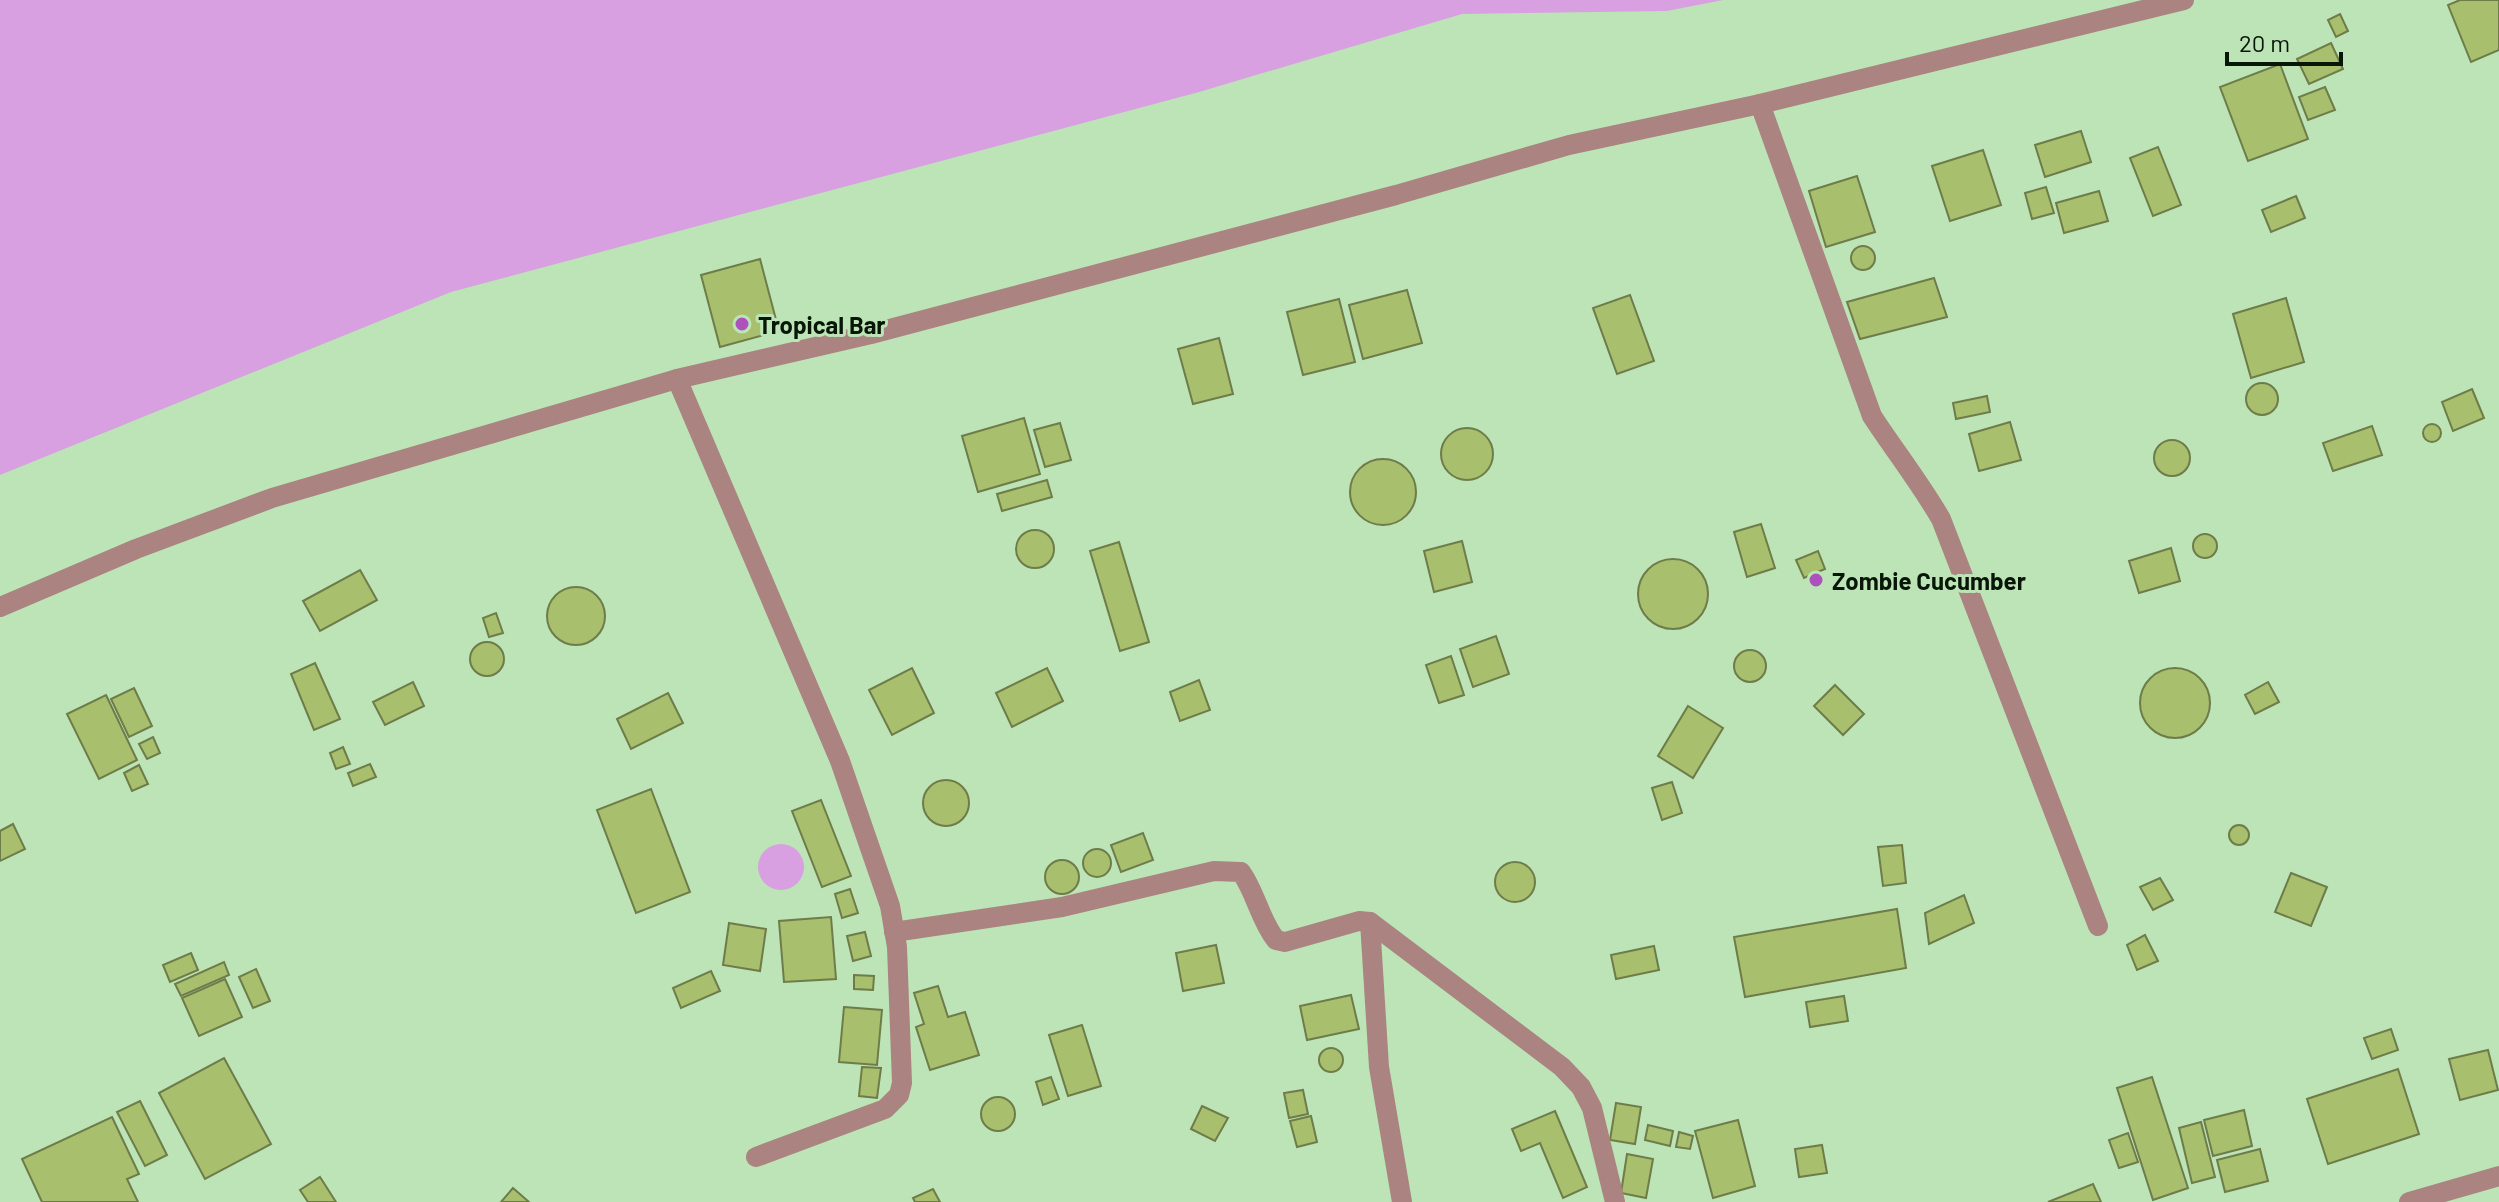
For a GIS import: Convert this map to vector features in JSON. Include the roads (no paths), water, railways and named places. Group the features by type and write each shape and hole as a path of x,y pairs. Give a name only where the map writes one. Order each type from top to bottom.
{"street":[{"path":"0,607 136,549 272,498 677,379 871,334 1396,195 1569,145 1760,104 2184,0"},
{"path":"1760,104 1872,416 1920,483 1941,519 2098,926"},
{"path":"677,379 840,761 890,906 897,947 902,1083 899,1095 885,1109 756,1157"},
{"path":"894,932 1062,907 1214,871 1241,872 1276,940 1285,942 1359,921 1370,922 1562,1067 1581,1087 1592,1108 1615,1202"},
{"path":"1370,922 1379,1067 1402,1202"},
{"path":"2409,1202 2499,1176"}],"place":[{"name":"Tropical Bar","path":"742,324"},
{"name":"Zombie Cucumber","path":"1816,580"}]}
